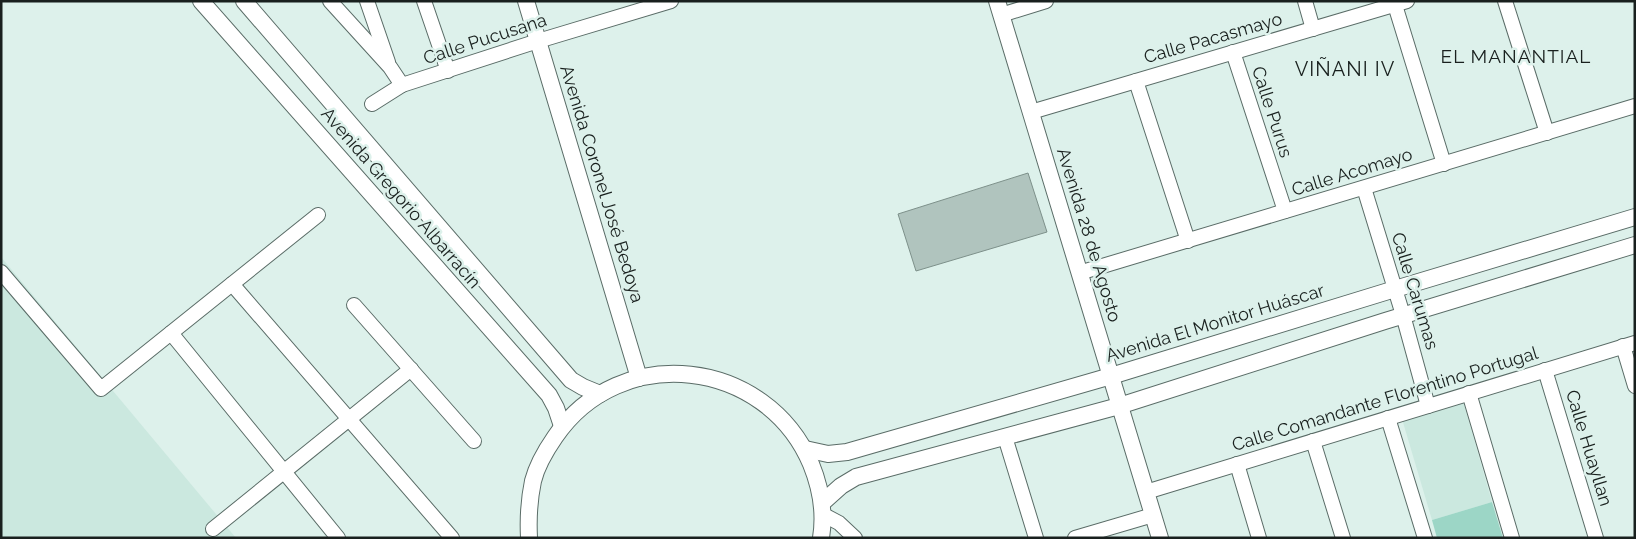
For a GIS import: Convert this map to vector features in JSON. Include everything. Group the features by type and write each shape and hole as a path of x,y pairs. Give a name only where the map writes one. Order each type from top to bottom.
{"street":[{"name":"Avenida Gregorio Albarracín","path":"202,1 549,395 562,426"},
{"name":"Avenida Gregorio Albarracín","path":"244,1 571,380 600,394"},
{"path":"330,1 390,67 402,85"},
{"path":"367,1 390,67"},
{"path":"424,1 448,71"},
{"name":"Avenida Coronel José Bedoya","path":"526,1 639,378"},
{"name":"Calle Pucusana","path":"372,104 402,85 671,1"},
{"path":"999,8 1046,1"},
{"path":"1305,1 1313,28"},
{"path":"1505,1 1547,133"},
{"path":"1401,3 1444,164"},
{"name":"Calle Pacasmayo","path":"1031,112 1401,3"},
{"name":"Avenida 28 de Agosto","path":"999,8 1160,538"},
{"name":"Calle Purus","path":"1232,52 1285,211"},
{"path":"1136,81 1188,241"},
{"name":"Calle Acomayo","path":"1079,273 1635,106"},
{"name":"Calle Carumas","path":"1364,188 1403,315 1428,406"},
{"path":"1,272 101,389 318,215"},
{"name":"Avenida El Monitor Huáscar","path":"805,449 828,454 847,452 1111,376 1635,217"},
{"path":"822,508 841,486 856,478 1120,406 1403,315 1635,245"},
{"path":"232,284 452,538"},
{"path":"354,305 474,442"},
{"path":"171,333 338,538"},
{"path":"1629,344 1635,386"},
{"name":"Calle Comandante Florentino Portugal","path":"1146,492 1629,344"},
{"path":"213,529 411,369"},
{"name":"Calle Huayllan","path":"1545,370 1596,538"},
{"path":"529,538 528,510 534,480 545,451 562,426 586,403 626,382 655,374 685,373 714,378 742,388 767,404 788,425 805,449 816,475 822,508 821,538"},
{"path":"1469,393 1512,538"},
{"path":"1388,418 1425,538"},
{"path":"1005,437 1036,538"},
{"path":"1313,441 1343,538"},
{"path":"1237,464 1259,538"},
{"path":"822,508 855,538"},
{"path":"1075,538 1153,515"}],"shaded area":[{"path":"1,257 236,538 1,538"},
{"path":"1463,401 1492,502 1432,520 1402,419"}],"green space":[{"path":"1492,502 1503,538 1437,538 1432,520"}],"building":[{"path":"1028,173 1047,232 916,271 898,214"}],"district":[{"name":"EL MANANTIAL","path":"1516,56"},
{"name":"VIÑANI IV","path":"1345,69"}]}
